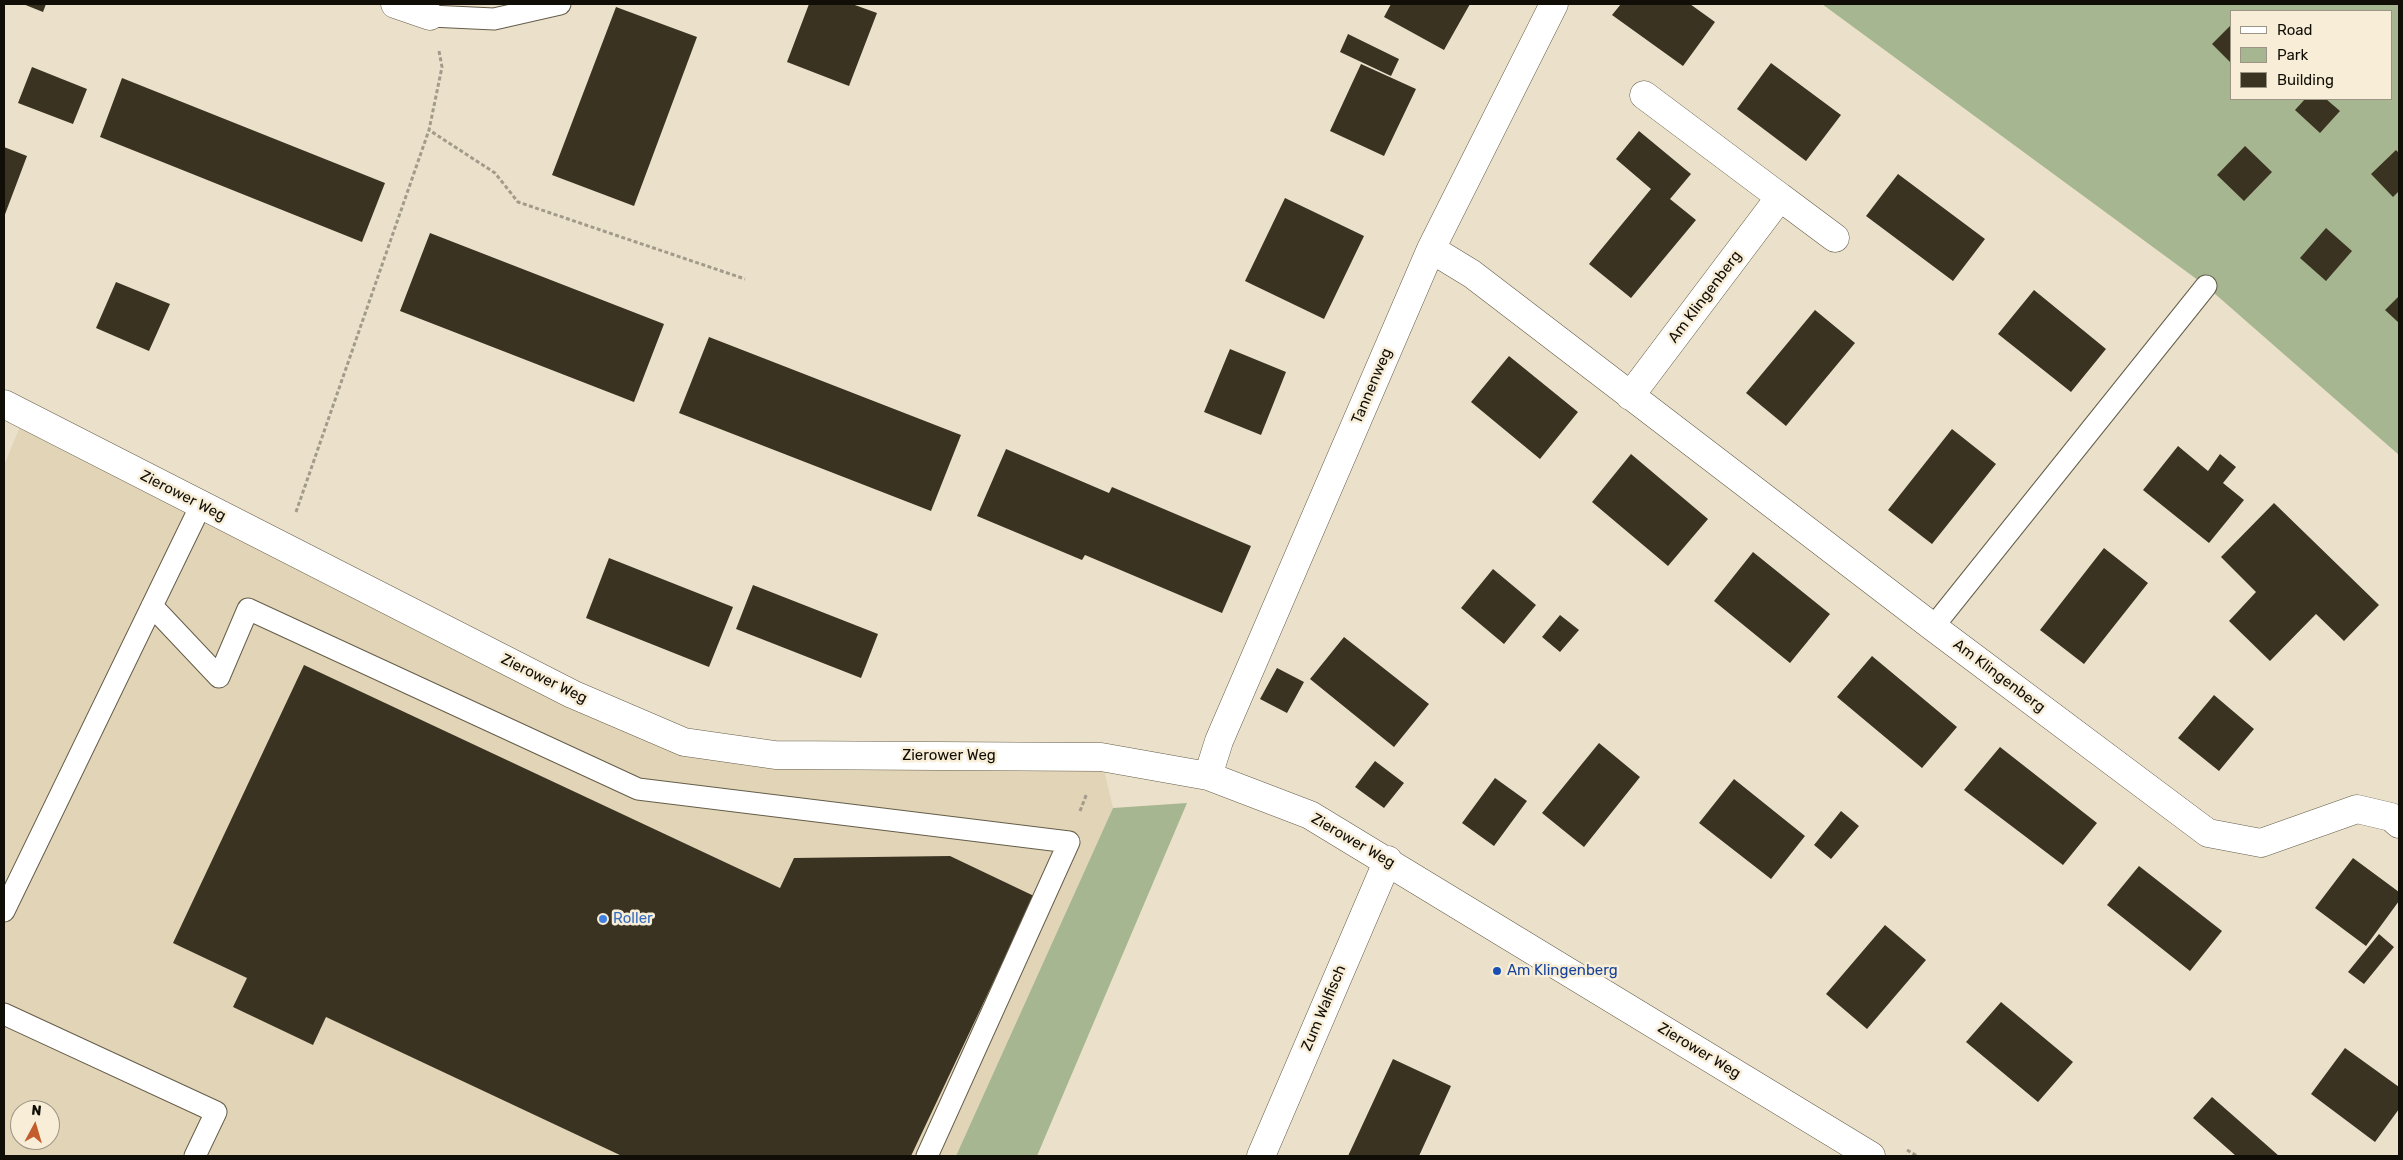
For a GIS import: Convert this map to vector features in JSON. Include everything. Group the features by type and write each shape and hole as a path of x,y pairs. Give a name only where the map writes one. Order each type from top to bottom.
{"street":[{"path":"395,4 430,16"},
{"name":"Tannenweg","path":"1208,776 1219,741 1431,249 1554,4"},
{"path":"1644,95 1835,238"},
{"name":"Am Klingenberg","path":"1630,396 1780,197"},
{"name":"Am Klingenberg","path":"1431,249 1472,274 1630,396 2208,833 2262,843 2357,809 2391,817 2399,824"},
{"name":"Zierower Weg","path":"4,404 572,694 684,742 775,755 1101,757 1208,776 1310,815 1388,860 1871,1156"},
{"name":"Zum Walfisch","path":"1261,1156 1388,860"}],"lane":[{"path":"430,16 494,19 560,4"},
{"path":"1933,626 2206,286"},
{"path":"4,911 201,505"},
{"path":"152,606 220,677 248,609 638,789 1069,842 927,1156"},
{"path":"4,1014 216,1112 195,1156"}],"path":[{"path":"292,521 429,130 442,67 430,16"},
{"path":"429,130 495,173 518,202 745,279"},
{"path":"1069,842 1101,757"}],"shaded area":[{"path":"25,415 684,742 1101,757 1113,808 956,1156 4,1156 4,465"}],"green space":[{"path":"1822,4 2399,4 2399,455 2206,286"},
{"path":"1187,803 1037,1156 956,1156 1113,808"}],"building":[{"path":"23,4 46,4 43,12"},
{"path":"809,4 852,4 877,13 849,86 787,62"},
{"path":"1391,4 1470,4 1444,50 1384,17"},
{"path":"1621,4 1690,4 1715,22 1683,66 1612,15"},
{"path":"616,7 697,37 634,206 552,175"},
{"path":"2230,26 2230,62 2212,44"},
{"path":"1348,34 1399,59 1391,76 1340,52"},
{"path":"1771,63 1841,115 1806,161 1737,109"},
{"path":"1361,64 1416,89 1384,156 1330,131"},
{"path":"32,67 87,89 73,124 18,103"},
{"path":"122,78 385,183 362,242 100,137"},
{"path":"2304,100 2327,100 2340,111 2320,133 2295,110"},
{"path":"1639,131 1691,174 1670,199 1696,220 1631,298 1589,264 1651,189 1616,159"},
{"path":"2245,146 2272,172 2244,201 2217,175"},
{"path":"4,147 27,156 4,217"},
{"path":"2396,150 2399,153 2399,191 2393,197 2371,174"},
{"path":"1898,174 1985,239 1953,281 1866,216"},
{"path":"1285,198 1364,236 1324,319 1245,281"},
{"path":"2326,228 2352,251 2326,281 2300,258"},
{"path":"430,233 664,324 634,402 400,311"},
{"path":"116,282 170,304 149,351 96,328"},
{"path":"2034,290 2106,349 2071,392 1998,334"},
{"path":"2399,296 2399,323 2385,310"},
{"path":"1815,310 1855,343 1786,426 1746,393"},
{"path":"709,337 961,435 931,511 679,413"},
{"path":"1230,349 1286,372 1261,435 1204,412"},
{"path":"1509,356 1578,412 1540,459 1471,402"},
{"path":"1952,429 1996,464 1932,544 1888,510"},
{"path":"2178,446 2208,471 2220,454 2236,467 2223,483 2244,500 2209,543 2143,490"},
{"path":"1006,449 1109,493 1112,487 1251,546 1222,613 1085,555 1082,560 977,516"},
{"path":"1631,454 1708,519 1668,566 1592,502"},
{"path":"2274,503 2379,605 2344,641 2316,614 2270,661 2229,621 2256,592 2221,557"},
{"path":"2104,548 2148,583 2084,664 2040,630"},
{"path":"1753,552 1830,614 1790,663 1714,601"},
{"path":"609,558 733,607 709,667 586,618"},
{"path":"1493,569 1536,605 1504,644 1461,608"},
{"path":"753,585 878,634 861,678 736,629"},
{"path":"1560,615 1579,630 1560,652 1542,637"},
{"path":"1344,637 1429,704 1394,747 1310,679"},
{"path":"1872,656 1957,727 1922,768 1837,697"},
{"name":"Roller","path":"304,665 780,888 794,858 950,856 1034,896 911,1156 622,1156 326,1017 313,1045 233,1007 247,978 173,943"},
{"path":"1277,668 1304,682 1287,713 1260,699"},
{"path":"2214,695 2254,729 2219,771 2178,738"},
{"path":"1599,743 1640,777 1584,847 1542,813"},
{"path":"2000,747 2097,823 2063,865 1964,790"},
{"path":"1375,761 1404,783 1384,808 1355,787"},
{"path":"1495,778 1527,801 1494,846 1462,823"},
{"path":"1734,779 1805,836 1771,879 1699,823"},
{"path":"1841,811 1859,826 1831,859 1814,845"},
{"path":"2353,858 2399,892 2399,901 2366,946 2315,908"},
{"path":"2139,866 2222,931 2190,971 2107,905"},
{"path":"1885,925 1926,960 1867,1029 1826,994"},
{"path":"2379,934 2394,947 2364,984 2348,972"},
{"path":"2001,1002 2073,1062 2038,1102 1966,1042"},
{"path":"2345,1048 2399,1087 2399,1109 2375,1142 2311,1094"},
{"path":"1393,1059 1451,1086 1419,1156 1348,1156"},
{"path":"2212,1097 2279,1156 2236,1156 2193,1118"}],"place":[{"name":"Roller","path":"603,919"},
{"name":"Am Klingenberg","path":"1497,971"}]}
